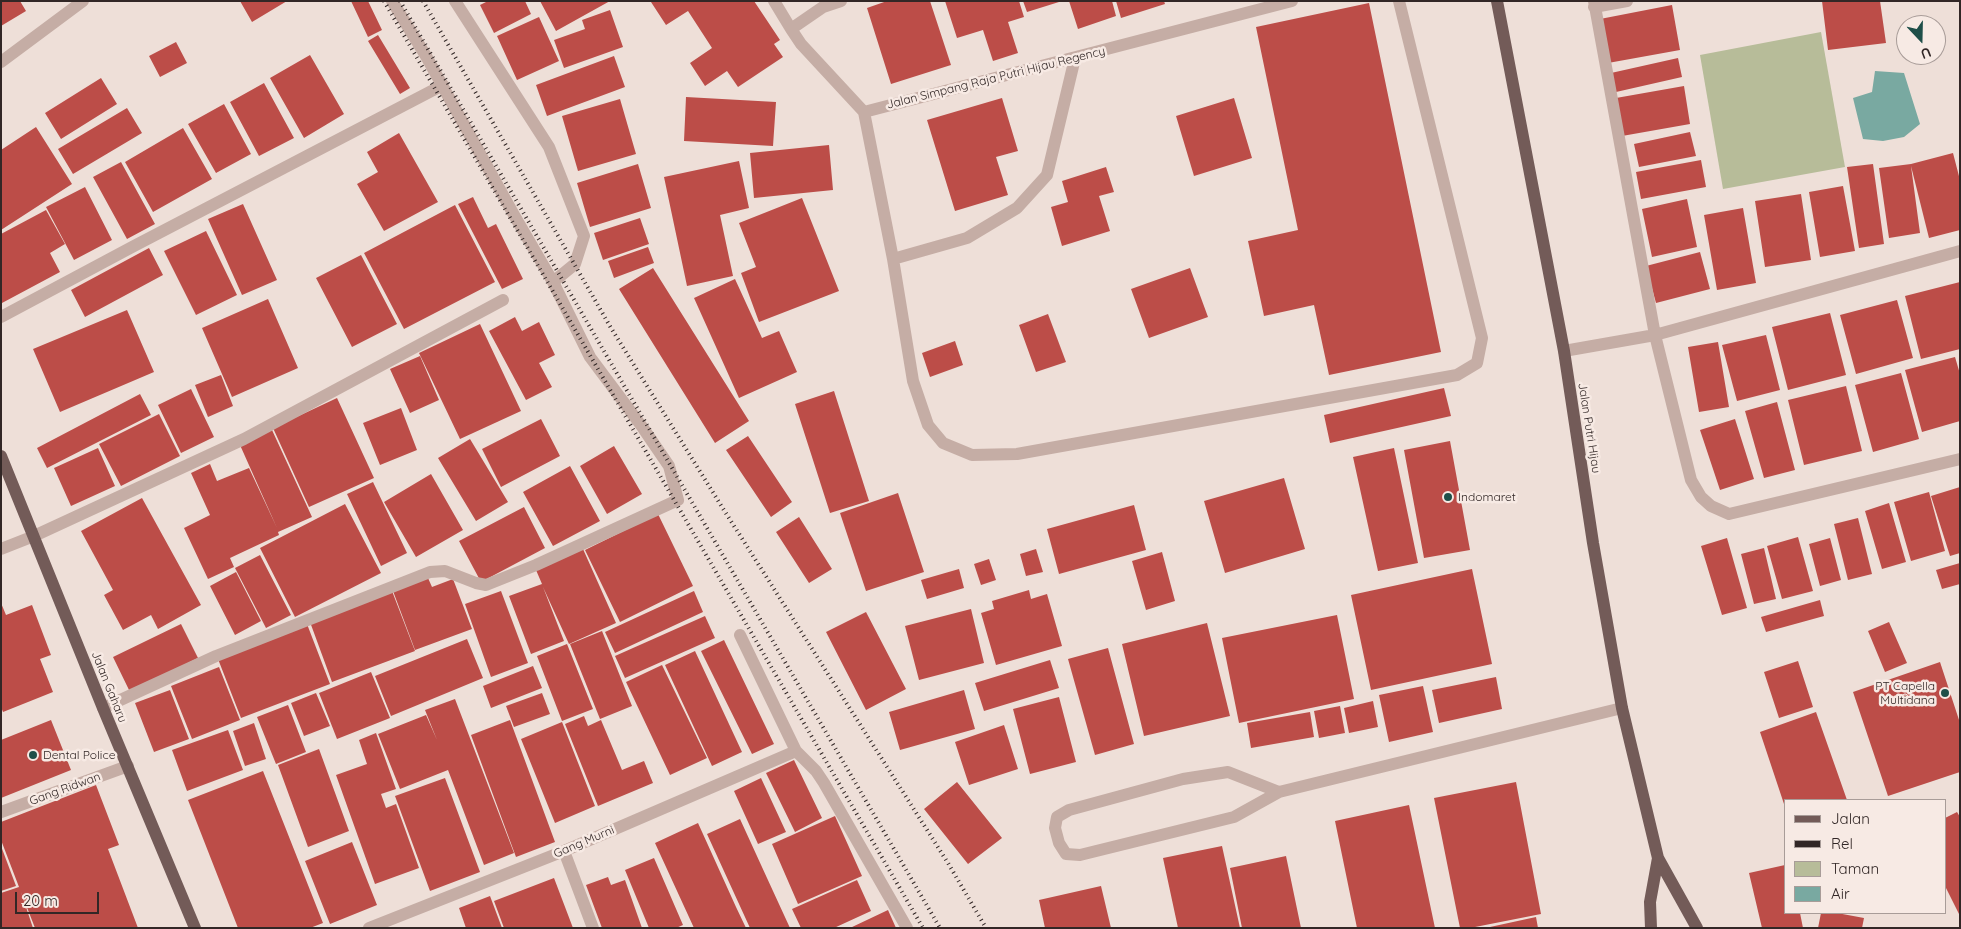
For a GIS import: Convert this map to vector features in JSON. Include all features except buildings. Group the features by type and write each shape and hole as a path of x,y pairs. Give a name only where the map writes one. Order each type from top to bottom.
{"main road":[{"name":"Jalan Putri Hijau","path":"1497,1 1564,351 1593,543 1622,708 1658,858 1697,928"},
{"name":"Jalan Gaharu","path":"1,456 102,708 195,928"},
{"name":"Jalan Putri Hijau","path":"1651,928 1650,902 1658,858"}],"street":[{"path":"1,62 82,1"},
{"path":"102,708 216,656 430,572 445,571 476,583 486,584 536,565 678,500 669,466 590,357 553,282 443,85 392,1"},
{"path":"455,1 549,147 584,236 575,264 553,282"},
{"path":"774,1 801,44 864,112 893,259 913,380 928,425 943,443 972,455 1017,454 1457,374 1477,363 1482,338 1399,1"},
{"path":"791,29 823,7 841,1"},
{"name":"Jalan Simpang Raja Putri Hijau Regency","path":"864,112 1292,1"},
{"path":"1628,1 1594,4 1655,335 1691,480 1701,497 1711,506 1729,514 1960,459"},
{"path":"893,259 967,238 1017,208 1047,175 1074,58"},
{"path":"1,317 443,85"},
{"path":"1564,351 1655,335 1960,251"},
{"path":"1,549 34,536 244,439 503,300"},
{"path":"740,635 796,751 816,771 824,783 907,928"},
{"path":"1278,792 1228,772 1183,780 1069,810 1057,817 1054,828 1058,843 1066,854 1080,856 1234,817 1278,792 1622,708"},
{"name":"Gang Murni","path":"369,928 564,851 796,751"},
{"name":"Gang Ridwan","path":"1,812 128,766"},
{"path":"564,851 593,928"}],"green space":[{"path":"1821,32 1845,167 1723,189 1700,55"}],"water":[{"path":"1875,71 1904,73 1920,124 1904,137 1883,141 1863,139 1853,98 1872,92"}],"railway":[{"path":"384,1 923,928"},
{"path":"400,1 940,928"},
{"path":"423,1 611,328 948,863 986,928"}],"place":[{"name":"Indomaret","path":"1448,497"},
{"name":"PT Capella Multidana","path":"1945,693"},
{"name":"Dental Police","path":"33,755"}]}
